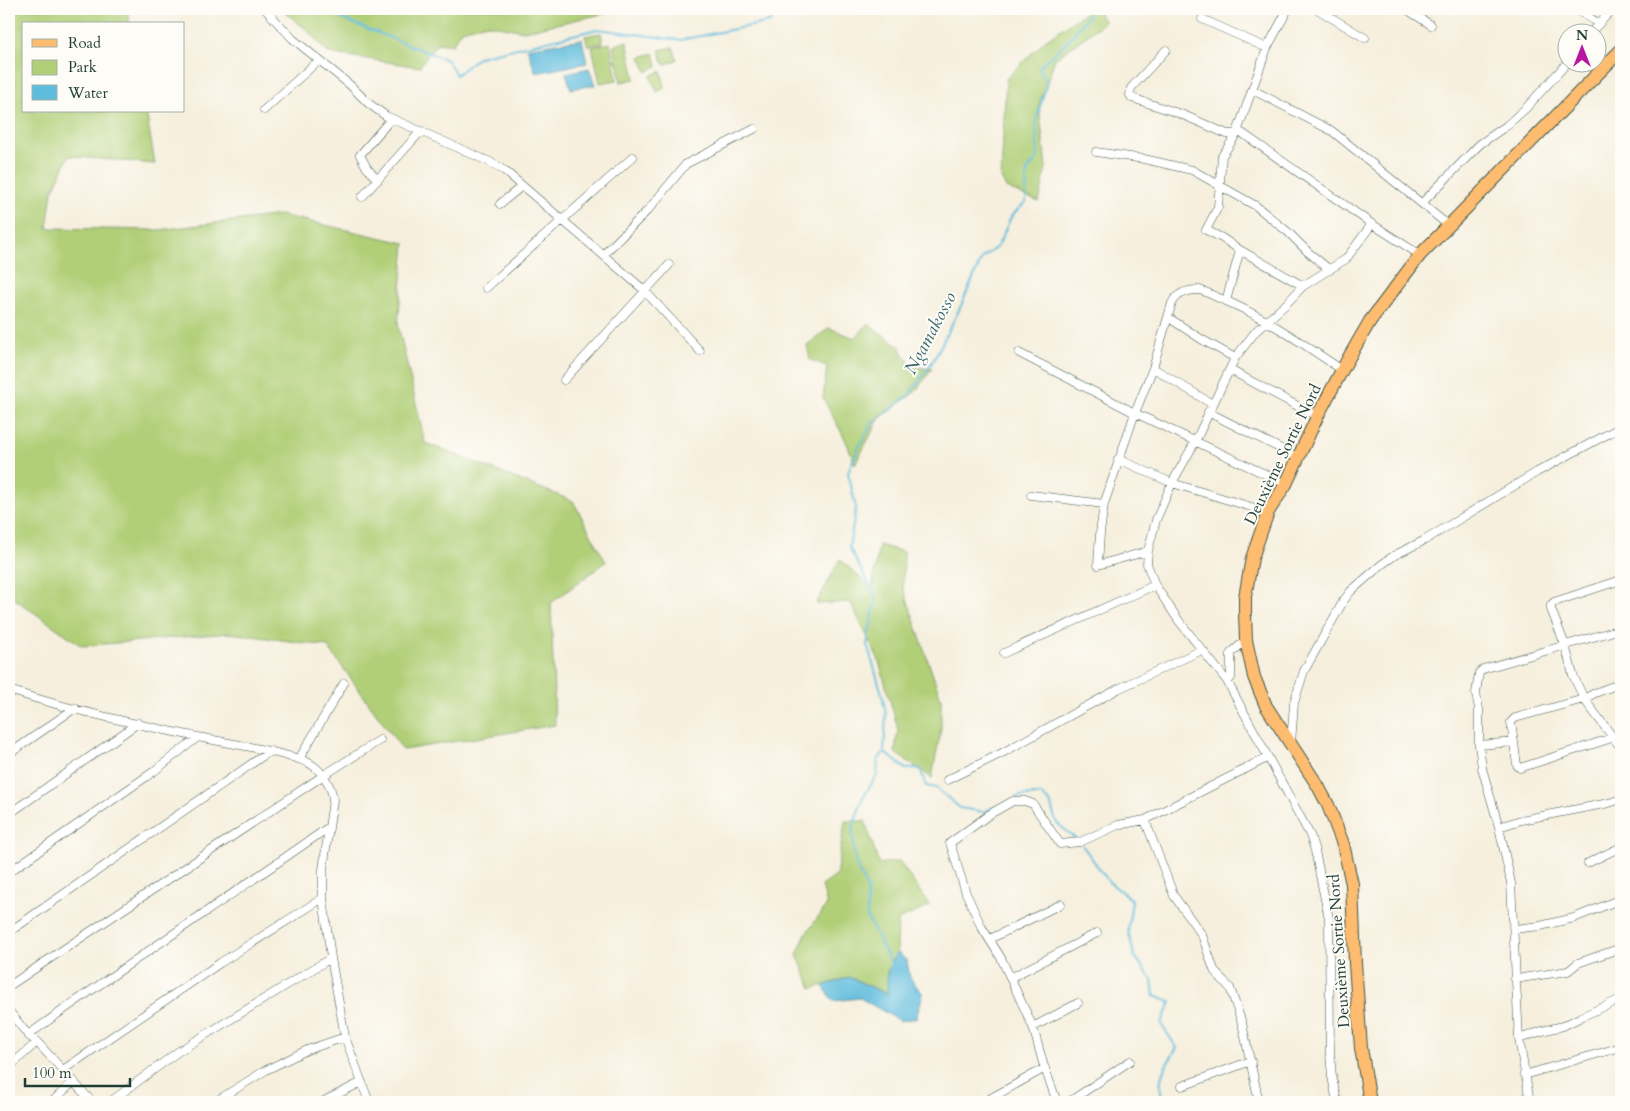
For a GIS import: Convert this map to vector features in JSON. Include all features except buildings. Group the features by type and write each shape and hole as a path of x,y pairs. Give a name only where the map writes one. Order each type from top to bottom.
{"main road":[{"name":"Deuxième Sortie Nord","path":"1370,1102 1362,1048 1350,877 1341,838 1318,786 1279,729 1259,693 1246,640 1245,614 1248,577 1257,542 1268,512 1286,484 1297,458 1342,370 1370,321 1420,255 1448,224 1592,82 1621,50"}],"street":[{"path":"265,9 286,33 350,85 368,103 391,119 490,162 505,171 644,290 700,351"},
{"path":"1288,9 1267,48 1236,135 1222,156 1218,207 1206,230 1304,286"},
{"path":"1316,9 1365,38"},
{"path":"1406,9 1431,25"},
{"path":"1577,9 1596,22"},
{"path":"1601,22 1611,9"},
{"path":"1202,19 1267,48"},
{"path":"1166,50 1131,88 1130,95 1132,98 1181,114 1227,134 1236,135 1242,133 1372,224 1420,255"},
{"path":"264,110 319,60"},
{"path":"1422,203 1480,144 1506,126 1526,108 1559,72"},
{"path":"1253,90 1332,131 1448,224"},
{"path":"378,180 366,168 360,155 391,119"},
{"path":"603,255 648,210 686,164 754,129"},
{"path":"362,197 421,131"},
{"path":"1096,152 1144,159 1192,170 1220,184 1256,206 1330,270"},
{"path":"486,288 633,157"},
{"path":"500,204 522,186"},
{"path":"1337,1102 1330,1053 1329,919 1310,836 1227,681 1179,621 1155,585 1147,564 1148,551 1156,520 1172,483 1195,442 1235,358 1250,337 1304,286 1346,259 1372,224"},
{"path":"1226,301 1240,250"},
{"path":"564,380 669,264"},
{"path":"1148,551 1098,566 1104,504 1176,296 1200,290 1226,301 1267,321 1342,370"},
{"path":"1168,318 1235,358"},
{"path":"1019,353 1134,413 1286,484"},
{"path":"1152,368 1212,404"},
{"path":"1230,370 1318,417"},
{"path":"1208,412 1297,458"},
{"path":"1291,745 1294,703 1304,671 1351,591 1395,555 1425,540 1537,472 1621,427"},
{"path":"1118,459 1172,483 1268,512"},
{"path":"1031,494 1104,504"},
{"path":"1621,580 1554,602 1551,605 1573,674 1584,699 1617,735 1621,748"},
{"path":"1004,654 1155,585"},
{"path":"1530,1102 1519,1040 1511,884 1499,827 1486,787 1479,745 1479,709 1476,692 1480,670 1621,629"},
{"path":"1227,681 1231,678 1231,653 1246,640"},
{"path":"947,780 1002,753 1118,689 1202,650"},
{"path":"299,759 344,683"},
{"path":"1617,735 1520,768 1517,765 1511,722 1515,718 1584,699 1596,692 1621,683"},
{"path":"10,692 198,737 270,751 299,759 316,767 324,776 332,796 323,869 323,898 331,958 345,1037 370,1102"},
{"path":"9,754 75,708"},
{"path":"9,814 138,723"},
{"path":"9,872 153,772 198,737"},
{"path":"9,986 380,740"},
{"path":"1479,745 1514,742"},
{"path":"9,932 270,751"},
{"path":"1057,1102 1033,1027 990,939 981,926 970,901 950,843 990,814 1013,801 1025,801 1033,804 1060,844 1080,842 1118,825 1145,820 1267,758"},
{"path":"1499,827 1521,820 1610,804 1621,799"},
{"path":"1145,820 1174,896 1202,935 1214,970 1230,988 1242,1023 1259,1102"},
{"path":"28,1035 329,827"},
{"path":"1588,863 1621,847"},
{"path":"63,1070 220,963 323,898"},
{"path":"1514,929 1540,926 1574,918 1621,899"},
{"path":"990,939 1060,904"},
{"path":"1010,978 1097,933"},
{"path":"1516,979 1568,971 1578,963 1621,948"},
{"path":"110,1102 179,1051 331,958"},
{"path":"1519,1040 1542,1031 1563,1026 1621,999"},
{"path":"1033,1027 1078,1004"},
{"path":"9,1011 28,1035 92,1102"},
{"path":"215,1102 266,1070 307,1050 345,1037"},
{"path":"9,1067 36,1042"},
{"path":"1524,1075 1621,1047"},
{"path":"1070,1102 1130,1061"},
{"path":"1182,1086 1251,1061"},
{"path":"984,1102 1045,1068"},
{"path":"52,1102 74,1081"},
{"path":"322,1102 362,1082"}],"green space":[{"path":"9,9 128,9 130,22 22,22 22,112 146,112 155,164 69,156 52,192 47,228 159,230 280,215 405,243 398,325 425,443 573,501 606,562 551,603 555,725 403,750 327,646 229,633 82,646 9,595"},
{"path":"281,9 625,9 524,31 487,24 461,30 452,45 437,43 419,67 328,53 307,30"},
{"path":"1091,9 1096,9 1105,22 1055,59 1039,105 1046,167 1039,202 1006,188 1001,178 1006,79 1045,40"},
{"path":"601,33 603,43 588,46 585,36"},
{"path":"627,41 635,79 621,82 613,46"},
{"path":"610,43 617,80 600,83 592,47"},
{"path":"673,47 677,60 664,65 659,50"},
{"path":"654,53 657,66 647,72 640,57"},
{"path":"661,71 665,88 657,92 650,76"},
{"path":"868,324 900,347 911,367 932,369 915,392 879,419 855,464 846,441 823,398 827,366 810,360 807,345 829,328 855,338"},
{"path":"879,545 904,552 903,587 941,699 941,728 932,778 895,753 898,729 878,658 850,602 816,604 840,559 872,589"},
{"path":"845,821 865,821 879,864 899,861 930,906 898,920 897,952 887,972 888,994 849,977 812,989 797,955 805,935 827,905 822,886 836,876"}],"water":[{"path":"582,39 587,63 536,73 527,48"},
{"path":"589,68 595,85 571,89 566,73"},
{"path":"897,952 907,961 910,978 923,994 916,1018 900,1021 860,998 833,1001 823,986 849,977 887,994 887,972"}],"waterway":[{"path":"340,18 447,60 456,75 479,57 598,29 680,40 770,22 779,10 786,9"},
{"name":"Ngamakosso","path":"891,963 867,917 867,888 856,865 852,832 862,799 877,775 878,760 884,752 886,714 867,644 876,598 849,547 856,508 848,472 859,446 873,422 910,394 933,361 959,310 982,258 998,246 1012,215 1026,202 1027,171 1038,158 1036,120 1047,83 1039,67 1067,42 1089,15 1089,9"},
{"path":"884,752 906,769 920,768 926,786 936,788 960,808 984,812 995,807"},
{"path":"1016,798 1020,796 1041,795 1050,802 1056,822 1077,840"},
{"path":"1082,845 1109,882 1132,900 1128,930 1134,955 1152,980 1154,996 1171,1002 1161,1024 1177,1048 1162,1074 1160,1086 1163,1102"}]}
